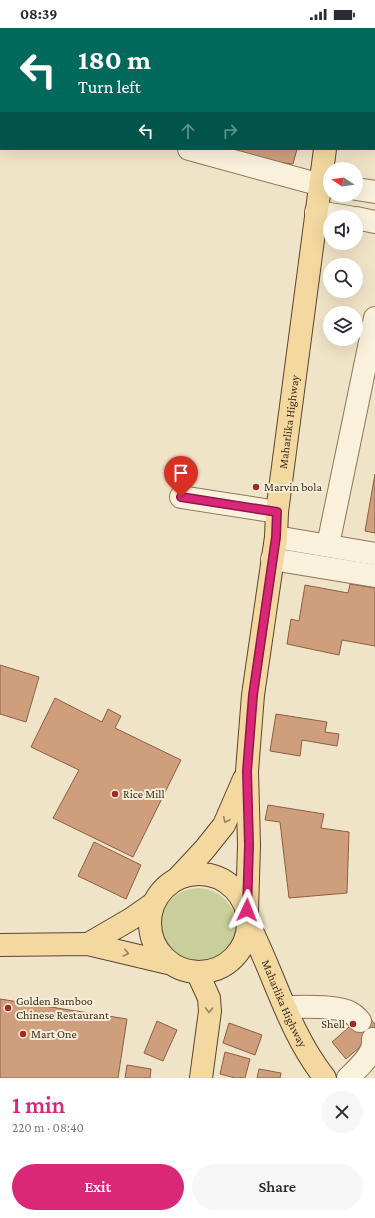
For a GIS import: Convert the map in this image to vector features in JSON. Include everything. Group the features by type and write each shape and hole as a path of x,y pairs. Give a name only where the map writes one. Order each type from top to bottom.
{"main road":[{"name":"Maharlika Highway","path":"325,150 325,162"},
{"name":"Maharlika Highway","path":"323,192 316,212 277,512 276,537 253,695 247,771 249,845 248,917 285,1007 300,1039 325,1078"},
{"path":"168,963 157,950 150,935 149,919 154,903 163,889 177,879 204,850 224,825 247,771"},
{"path":"0,944 88,944 168,963 182,971 198,974 213,971 227,965 238,954 246,940 248,917 239,894 227,882 211,875 194,874 177,879"},
{"path":"88,944 131,920 154,903"},
{"path":"198,974 209,998 210,1011 201,1078"}],"street":[{"path":"193,150 323,185"},
{"path":"363,190 375,192"},
{"path":"316,212 323,213"},
{"path":"363,219 375,222"},
{"path":"328,545 375,318"},
{"path":"181,497 277,512"},
{"path":"276,537 375,554"},
{"path":"272,559 375,576"},
{"path":"285,1007 329,1008 343,1010 350,1012 360,1021"},
{"path":"348,1078 370,1055 374,1044 373,1039"}],"green space":[{"path":"198,888 213,891 225,899 233,911 236,926 233,941 225,953 213,961 198,964 183,961 171,953 163,941 160,926 163,911 171,899 183,891"}],"building":[{"path":"229,150 297,150 293,164 275,162"},
{"path":"375,474 375,533 365,531"},
{"path":"350,584 375,588 375,646 342,640 339,655 287,644 291,619 299,621 305,585 348,593"},
{"path":"0,665 39,677 26,722 0,714"},
{"name":"Rice Mill","path":"55,698 102,722 108,709 121,716 115,728 181,760 133,857 53,818 79,770 31,747"},
{"path":"276,714 327,722 325,732 339,734 337,746 302,740 300,756 270,751"},
{"path":"268,805 324,814 321,828 349,832 347,893 289,898 280,822 265,820"},
{"path":"94,842 141,865 126,899 78,876"},
{"path":"0,999 127,1019 118,1078 0,1078"},
{"path":"365,1013 375,1024 375,1034 346,1059 332,1042"},
{"path":"157,1021 177,1030 163,1061 144,1053"},
{"path":"229,1023 262,1035 255,1055 223,1043"},
{"path":"225,1052 250,1059 245,1078 235,1078 220,1074"},
{"path":"127,1065 151,1069 150,1078 125,1078"},
{"path":"259,1069 281,1073 280,1078 257,1078"}],"place":[{"name":"Marvin bola","path":"256,487"},
{"name":"Rice Mill","path":"115,794"},
{"name":"Golden Bamboo Chinese Restaurant","path":"8,1008"},
{"name":"Shell","path":"353,1024"},
{"name":"Mart One","path":"23,1034"}],"route":[{"path":"181,497 277,512 276,537 253,695 247,771 249,845 247,910"}]}
